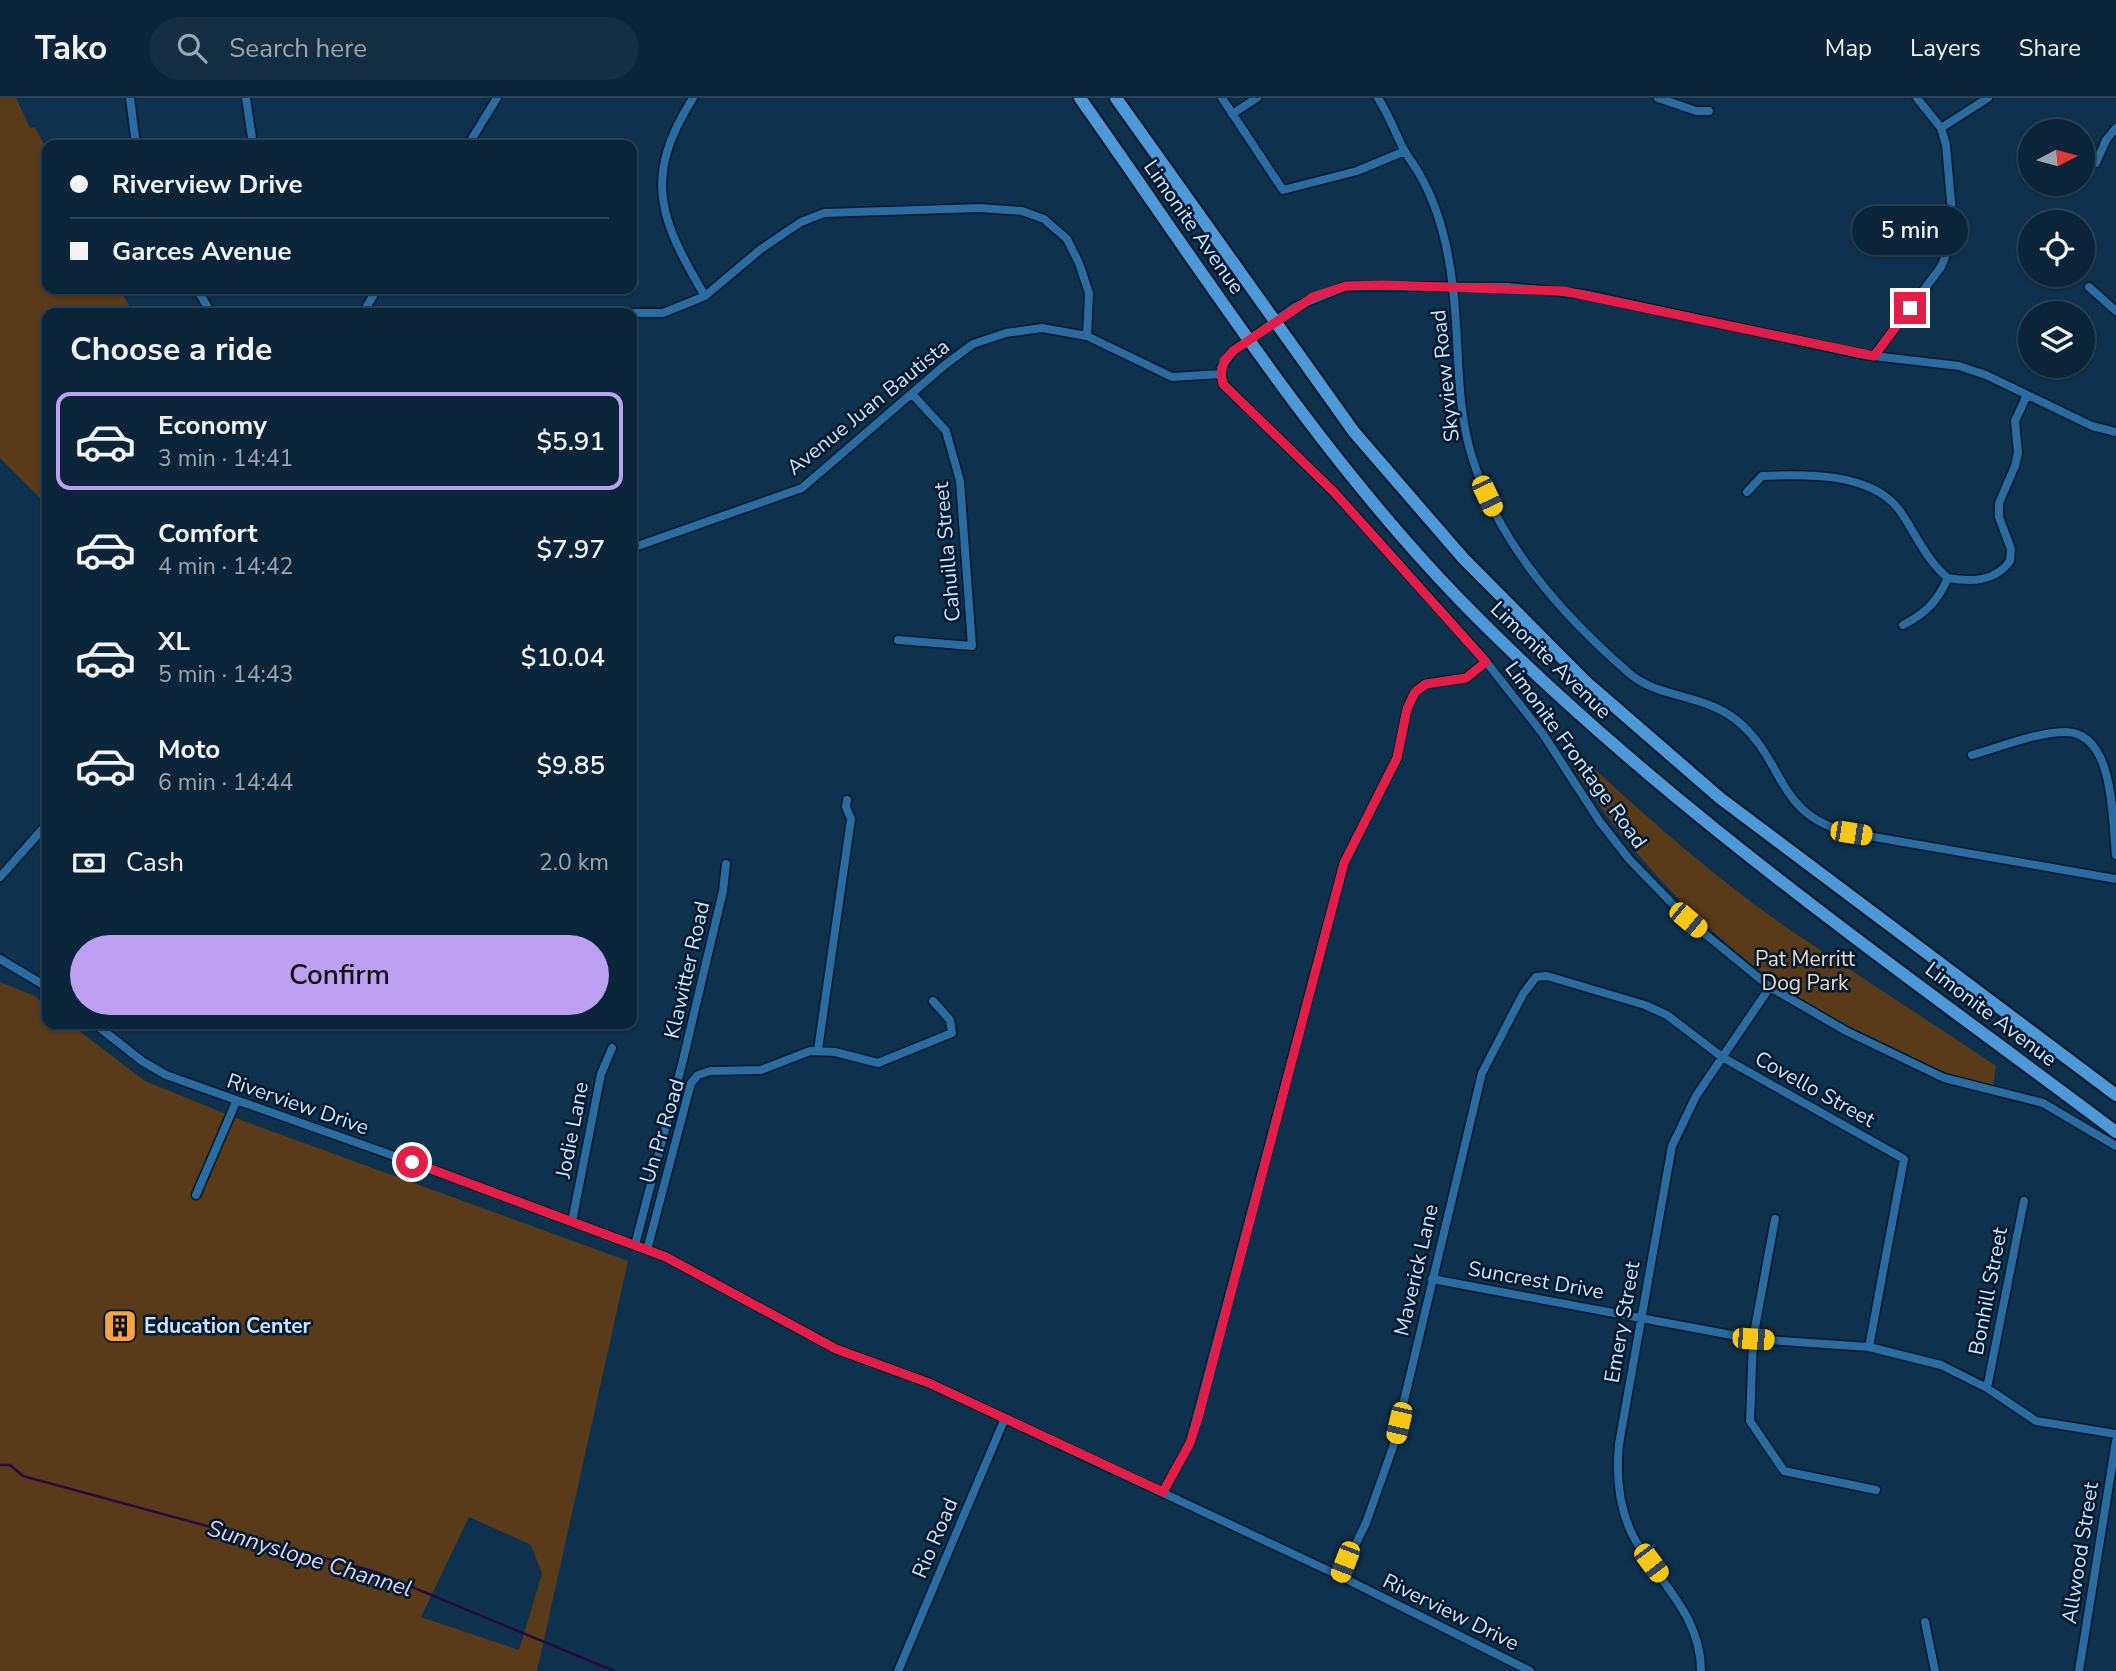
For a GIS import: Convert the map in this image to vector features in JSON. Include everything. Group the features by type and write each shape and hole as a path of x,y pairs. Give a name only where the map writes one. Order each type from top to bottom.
{"main road":[{"name":"Limonite Avenue","path":"1080,98 1251,341 1349,472 1449,588 1567,704 1668,794 2116,1132"},
{"name":"Limonite Avenue","path":"1116,98 1273,322 1378,460 1463,558 1585,681 1720,798 2116,1095"}],"street":[{"path":"130,98 134,140"},
{"path":"246,98 252,140"},
{"path":"471,140 497,98"},
{"path":"693,98 668,144 662,175 664,211 673,243 705,296"},
{"path":"1222,98 1283,190 1357,171 1405,151"},
{"path":"1232,114 1257,98"},
{"name":"Skyview Road","path":"1378,98 1422,178 1433,205 1453,285 1458,377 1472,456 1487,496 1509,539 1558,604 1638,681 1704,701 1736,720 1764,751 1793,802 1818,823 1851,833 2116,879"},
{"path":"1658,98 1696,111 1709,111"},
{"path":"1874,356 1941,267 1951,243 1952,213 1945,145 1941,128 1917,98"},
{"path":"1941,128 1988,98"},
{"path":"2096,163 2106,140 2116,128"},
{"path":"637,313 663,313 705,296 761,249 801,222 824,213 980,208 1022,211 1044,219 1067,239 1089,293 1087,336"},
{"path":"1221,374 1224,361 1233,351 1251,341 1273,322 1313,297 1346,286 1453,285 1536,288 1583,294 1874,356 1959,366 2092,426 2116,432"},
{"path":"2089,288 2116,311"},
{"name":"Avenue Juan Bautista","path":"637,546 802,488 973,344 1006,333 1042,328 1087,336 1172,377 1221,374"},
{"name":"Limonite Frontage Road","path":"1221,374 1223,384 1334,492 1486,662 1536,724 1600,821 1629,859 1688,920 1770,987 1914,1066 1969,1086 2043,1103 2116,1146"},
{"name":"Cahuilla Street","path":"898,640 972,646 960,481 946,431 913,395"},
{"path":"1747,492 1762,477 1791,474 1866,486 1884,494 1899,510 1928,557 1948,578 1977,580 1995,576 2010,561 2011,549 1999,516 1999,503 2015,466 2018,453 2015,421 2027,395"},
{"path":"1903,625 1925,613 1936,603 1948,578"},
{"path":"1163,1492 1190,1443 1198,1418 1344,863 1397,758 1407,709 1415,692 1426,684 1466,678 1486,662"},
{"path":"1972,755 2067,732 2087,739 2102,756 2106,772 2116,855"},
{"path":"848,800 846,807 851,819 818,1050 878,1063 925,1041 948,1035 953,1027 933,1001"},
{"path":"0,877 42,830"},
{"name":"Klawitter Road","path":"635,1245 680,1076 723,891 726,864"},
{"path":"0,958 42,984"},
{"name":"Covello Street","path":"1536,977 1547,976 1645,1005 1667,1015 1722,1057 1904,1159 1870,1347"},
{"name":"Maverick Lane","path":"1340,1576 1366,1523 1389,1460 1482,1073 1523,994 1536,977"},
{"name":"Emery Street","path":"1701,1671 1698,1646 1687,1613 1632,1532 1618,1486 1619,1444 1672,1146 1696,1096 1770,987"},
{"name":"Riverview Drive","path":"101,1029 135,1056 166,1075 647,1250 836,1349 929,1383 1005,1418 1340,1576 1530,1671"},
{"name":"Jodie Lane","path":"572,1222 601,1074 612,1048"},
{"name":"Un Pr Road","path":"647,1250 694,1081 698,1075 710,1071 761,1070 818,1050"},
{"path":"680,1076 694,1081"},
{"path":"196,1195 236,1102"},
{"name":"Bonhill Street","path":"1987,1388 2024,1201"},
{"path":"1775,1219 1753,1339 1750,1421 1784,1471 1876,1490"},
{"name":"Suncrest Drive","path":"1433,1279 1753,1339 1870,1347 1941,1365 1987,1388 2036,1421 2116,1434"},
{"name":"Rio Road","path":"898,1671 1005,1418"},
{"name":"Allwood Street","path":"2079,1671 2116,1441"},
{"path":"1926,1622 1936,1671"}],"green space":[{"path":"0,98 16,98 30,128 35,127 42,140 42,294 123,294 130,308 42,308 42,500 0,458"},
{"name":"Pat Merritt Dog Park","path":"1583,758 1686,850 1768,914 1996,1066 1993,1087 1928,1066 1866,1038 1808,1004 1752,965 1701,920 1653,872 1610,819 1571,764"},
{"path":"0,982 33,995 42,1002 42,1029 77,1029 145,1081 241,1120 628,1261 537,1671 0,1671","holes":["469,1517 531,1545 542,1574 519,1650 421,1617"]}],"waterway":[{"name":"Sunnyslope Channel","path":"0,1465 10,1465 23,1476 376,1572 614,1671"}],"place":[{"name":"Education Center","path":"120,1326"}],"route":[{"path":"412,1162 666,1257 836,1349 929,1383 1163,1492 1190,1443 1198,1418 1344,863 1397,758 1407,709 1415,692 1426,684 1466,678 1486,662 1416,587 1334,492 1223,384 1221,368 1224,361 1233,351 1251,341 1295,307 1313,297 1346,286 1440,285 1564,291 1874,356 1910,308"}]}
